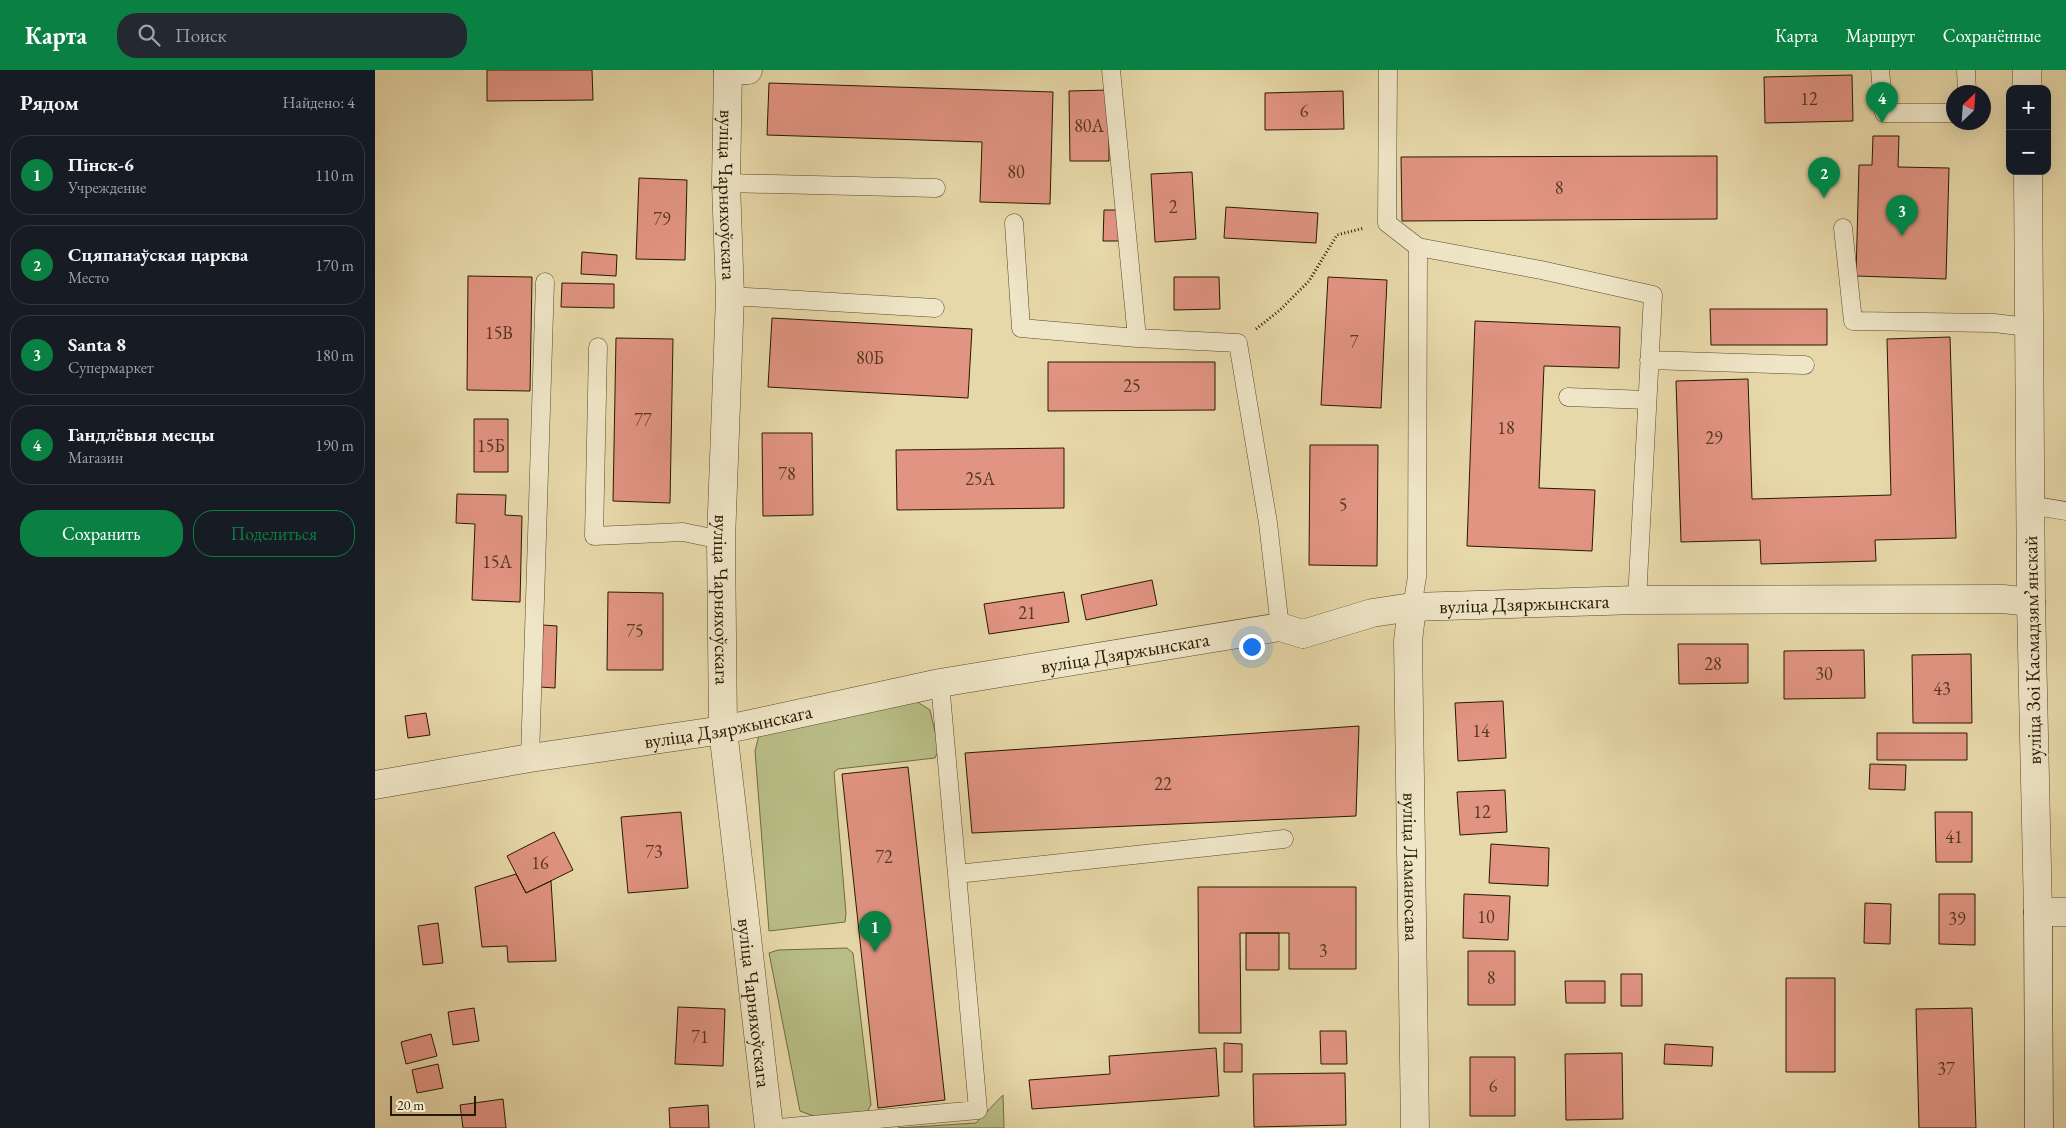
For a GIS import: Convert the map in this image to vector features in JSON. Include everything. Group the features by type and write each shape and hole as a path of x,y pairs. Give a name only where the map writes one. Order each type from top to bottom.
{"street":[{"path":"728,70 748,70"},
{"name":"вуліца Чарняхоўскага","path":"728,70 726,183 730,296 721,540 723,730 769,1128"},
{"path":"2027,70 2027,85"},
{"name":"вуліца Зоі Касмадзямʼянскай","path":"2028,175 2031,602 2038,912 2039,1128"},
{"name":"вуліца Дзяржынскага","path":"375,785 530,758 723,730 940,683 1280,627 1303,634 1372,613 1412,606 1637,600 2003,599 2031,602"},
{"name":"вуліца Ламаносава","path":"1412,606 1408,641 1415,1128"},
{"path":"2038,912 2066,912"}],"lane":[{"path":"1111,70 1137,338"},
{"path":"1388,70 1387,223 1418,247 1541,270 1653,295 1637,600"},
{"path":"1880,70 1884,113 1946,113"},
{"path":"1966,70 1967,85"},
{"path":"726,183 936,188"},
{"path":"1014,223 1021,328 1137,338 1238,343 1268,523 1280,627"},
{"path":"1843,228 1853,321 1994,323 2028,327"},
{"path":"1412,606 1417,577 1418,247"},
{"path":"530,758 545,282"},
{"path":"730,296 935,308"},
{"path":"598,347 594,536 683,532 721,540"},
{"path":"1649,360 1805,365"},
{"path":"1568,397 1647,400"},
{"path":"2030,505 2066,511"},
{"path":"779,1128 978,1110 940,683"},
{"path":"957,874 1284,839"}],"path":[{"path":"1238,343 1280,310 1309,281 1337,235 1387,223"}],"green space":[{"path":"916,701 930,710 939,749 935,758 838,769 834,772 846,913 845,922 769,931 755,751 759,735"},
{"path":"847,948 853,953 871,1105 867,1112 819,1118 800,1111 769,953 778,950"},
{"path":"1003,1095 1004,1128 898,1128 976,1123"}],"building":[{"path":"487,70 592,70 593,100 487,101"},
{"path":"1852,75 1853,121 1765,123 1764,77"},
{"path":"769,83 1053,92 1050,204 980,202 982,142 767,135"},
{"path":"1109,90 1109,161 1070,161 1069,91"},
{"path":"1343,91 1344,129 1265,130 1265,93"},
{"path":"1873,136 1899,136 1898,167 1949,168 1946,279 1856,276 1859,165 1872,165"},
{"path":"1717,156 1717,219 1402,221 1401,157"},
{"path":"1192,172 1196,239 1155,242 1151,174"},
{"path":"639,178 687,180 685,260 636,259"},
{"path":"1226,207 1318,213 1316,243 1224,238"},
{"path":"1104,210 1120,210 1120,241 1103,241"},
{"path":"582,252 617,255 616,276 581,274"},
{"path":"468,276 532,277 530,391 467,390"},
{"path":"1174,277 1219,277 1220,309 1174,310"},
{"path":"1328,277 1387,280 1381,408 1321,405"},
{"path":"562,283 614,284 614,308 561,307"},
{"path":"1710,309 1827,309 1827,345 1711,345"},
{"path":"772,318 972,329 968,398 768,387"},
{"path":"1475,321 1620,327 1619,368 1544,366 1539,488 1595,490 1592,551 1467,546"},
{"path":"1950,337 1956,538 1875,540 1876,561 1761,564 1760,540 1681,542 1676,381 1748,379 1752,499 1891,495 1887,339"},
{"path":"616,338 673,339 670,503 613,501"},
{"path":"1048,362 1215,362 1215,410 1048,411"},
{"path":"474,419 508,419 508,472 474,472"},
{"path":"762,433 812,433 813,515 763,516"},
{"path":"1310,445 1378,445 1377,566 1309,565"},
{"path":"1064,448 1064,508 897,510 896,450"},
{"path":"457,494 506,495 505,515 522,516 520,602 472,600 475,524 456,523"},
{"path":"1152,580 1157,605 1086,620 1081,595"},
{"path":"608,592 663,593 663,670 607,670"},
{"path":"1064,592 1069,622 989,634 984,604"},
{"path":"543,625 557,626 555,688 540,687"},
{"path":"1678,644 1748,644 1748,683 1679,684"},
{"path":"1864,650 1865,698 1784,699 1784,651"},
{"path":"1971,654 1972,723 1913,723 1912,655"},
{"path":"1503,701 1506,758 1458,761 1455,703"},
{"path":"426,713 430,735 408,738 405,716"},
{"path":"1359,726 1356,816 972,833 965,753"},
{"path":"1877,733 1967,733 1967,760 1877,760"},
{"path":"1870,764 1906,765 1905,790 1869,789"},
{"path":"908,767 945,1100 878,1108 842,774"},
{"path":"1505,790 1507,832 1460,835 1457,792"},
{"path":"681,812 688,888 628,893 621,817"},
{"path":"1935,812 1972,812 1972,862 1936,862"},
{"path":"554,832 573,870 526,893 507,856"},
{"path":"1491,844 1549,848 1548,886 1489,883"},
{"path":"516,874 526,893 551,881 556,961 508,962 507,946 482,947 475,887"},
{"path":"1198,887 1356,887 1356,969 1289,969 1289,933 1240,933 1241,1033 1199,1033"},
{"path":"1464,894 1510,896 1508,940 1463,938"},
{"path":"1939,894 1975,894 1975,945 1939,944"},
{"path":"1865,903 1891,904 1890,944 1864,943"},
{"path":"438,923 443,963 423,965 418,926"},
{"path":"1246,933 1279,933 1279,970 1246,970"},
{"path":"1468,951 1515,951 1515,1005 1468,1005"},
{"path":"1621,974 1642,974 1642,1006 1621,1006"},
{"path":"1786,978 1835,978 1835,1072 1786,1072"},
{"path":"1565,981 1605,981 1605,1003 1566,1003"},
{"path":"678,1007 725,1009 723,1066 675,1064"},
{"path":"474,1008 479,1041 453,1045 448,1012"},
{"path":"1972,1008 1976,1128 1919,1128 1916,1009"},
{"path":"1320,1031 1346,1031 1347,1064 1321,1064"},
{"path":"431,1034 437,1056 406,1064 401,1042"},
{"path":"1224,1043 1242,1044 1242,1072 1224,1072"},
{"path":"1665,1044 1713,1047 1712,1066 1664,1064"},
{"path":"1216,1048 1219,1096 1032,1109 1029,1080 1110,1074 1109,1056"},
{"path":"1622,1053 1623,1119 1566,1120 1565,1054"},
{"path":"1470,1057 1515,1057 1515,1116 1470,1116"},
{"path":"438,1064 443,1088 417,1093 412,1070"},
{"path":"1345,1073 1346,1125 1254,1127 1253,1074"},
{"path":"503,1099 506,1128 463,1128 460,1105"},
{"path":"708,1105 709,1128 670,1128 669,1108"}],"place":[{"name":"Гандлёвыя месцы","path":"1882,123"},
{"name":"Сцяпанаўская царква","path":"1824,198"},
{"name":"Santa 8","path":"1902,236"},
{"name":"Пінск-6","path":"875,952"}]}
